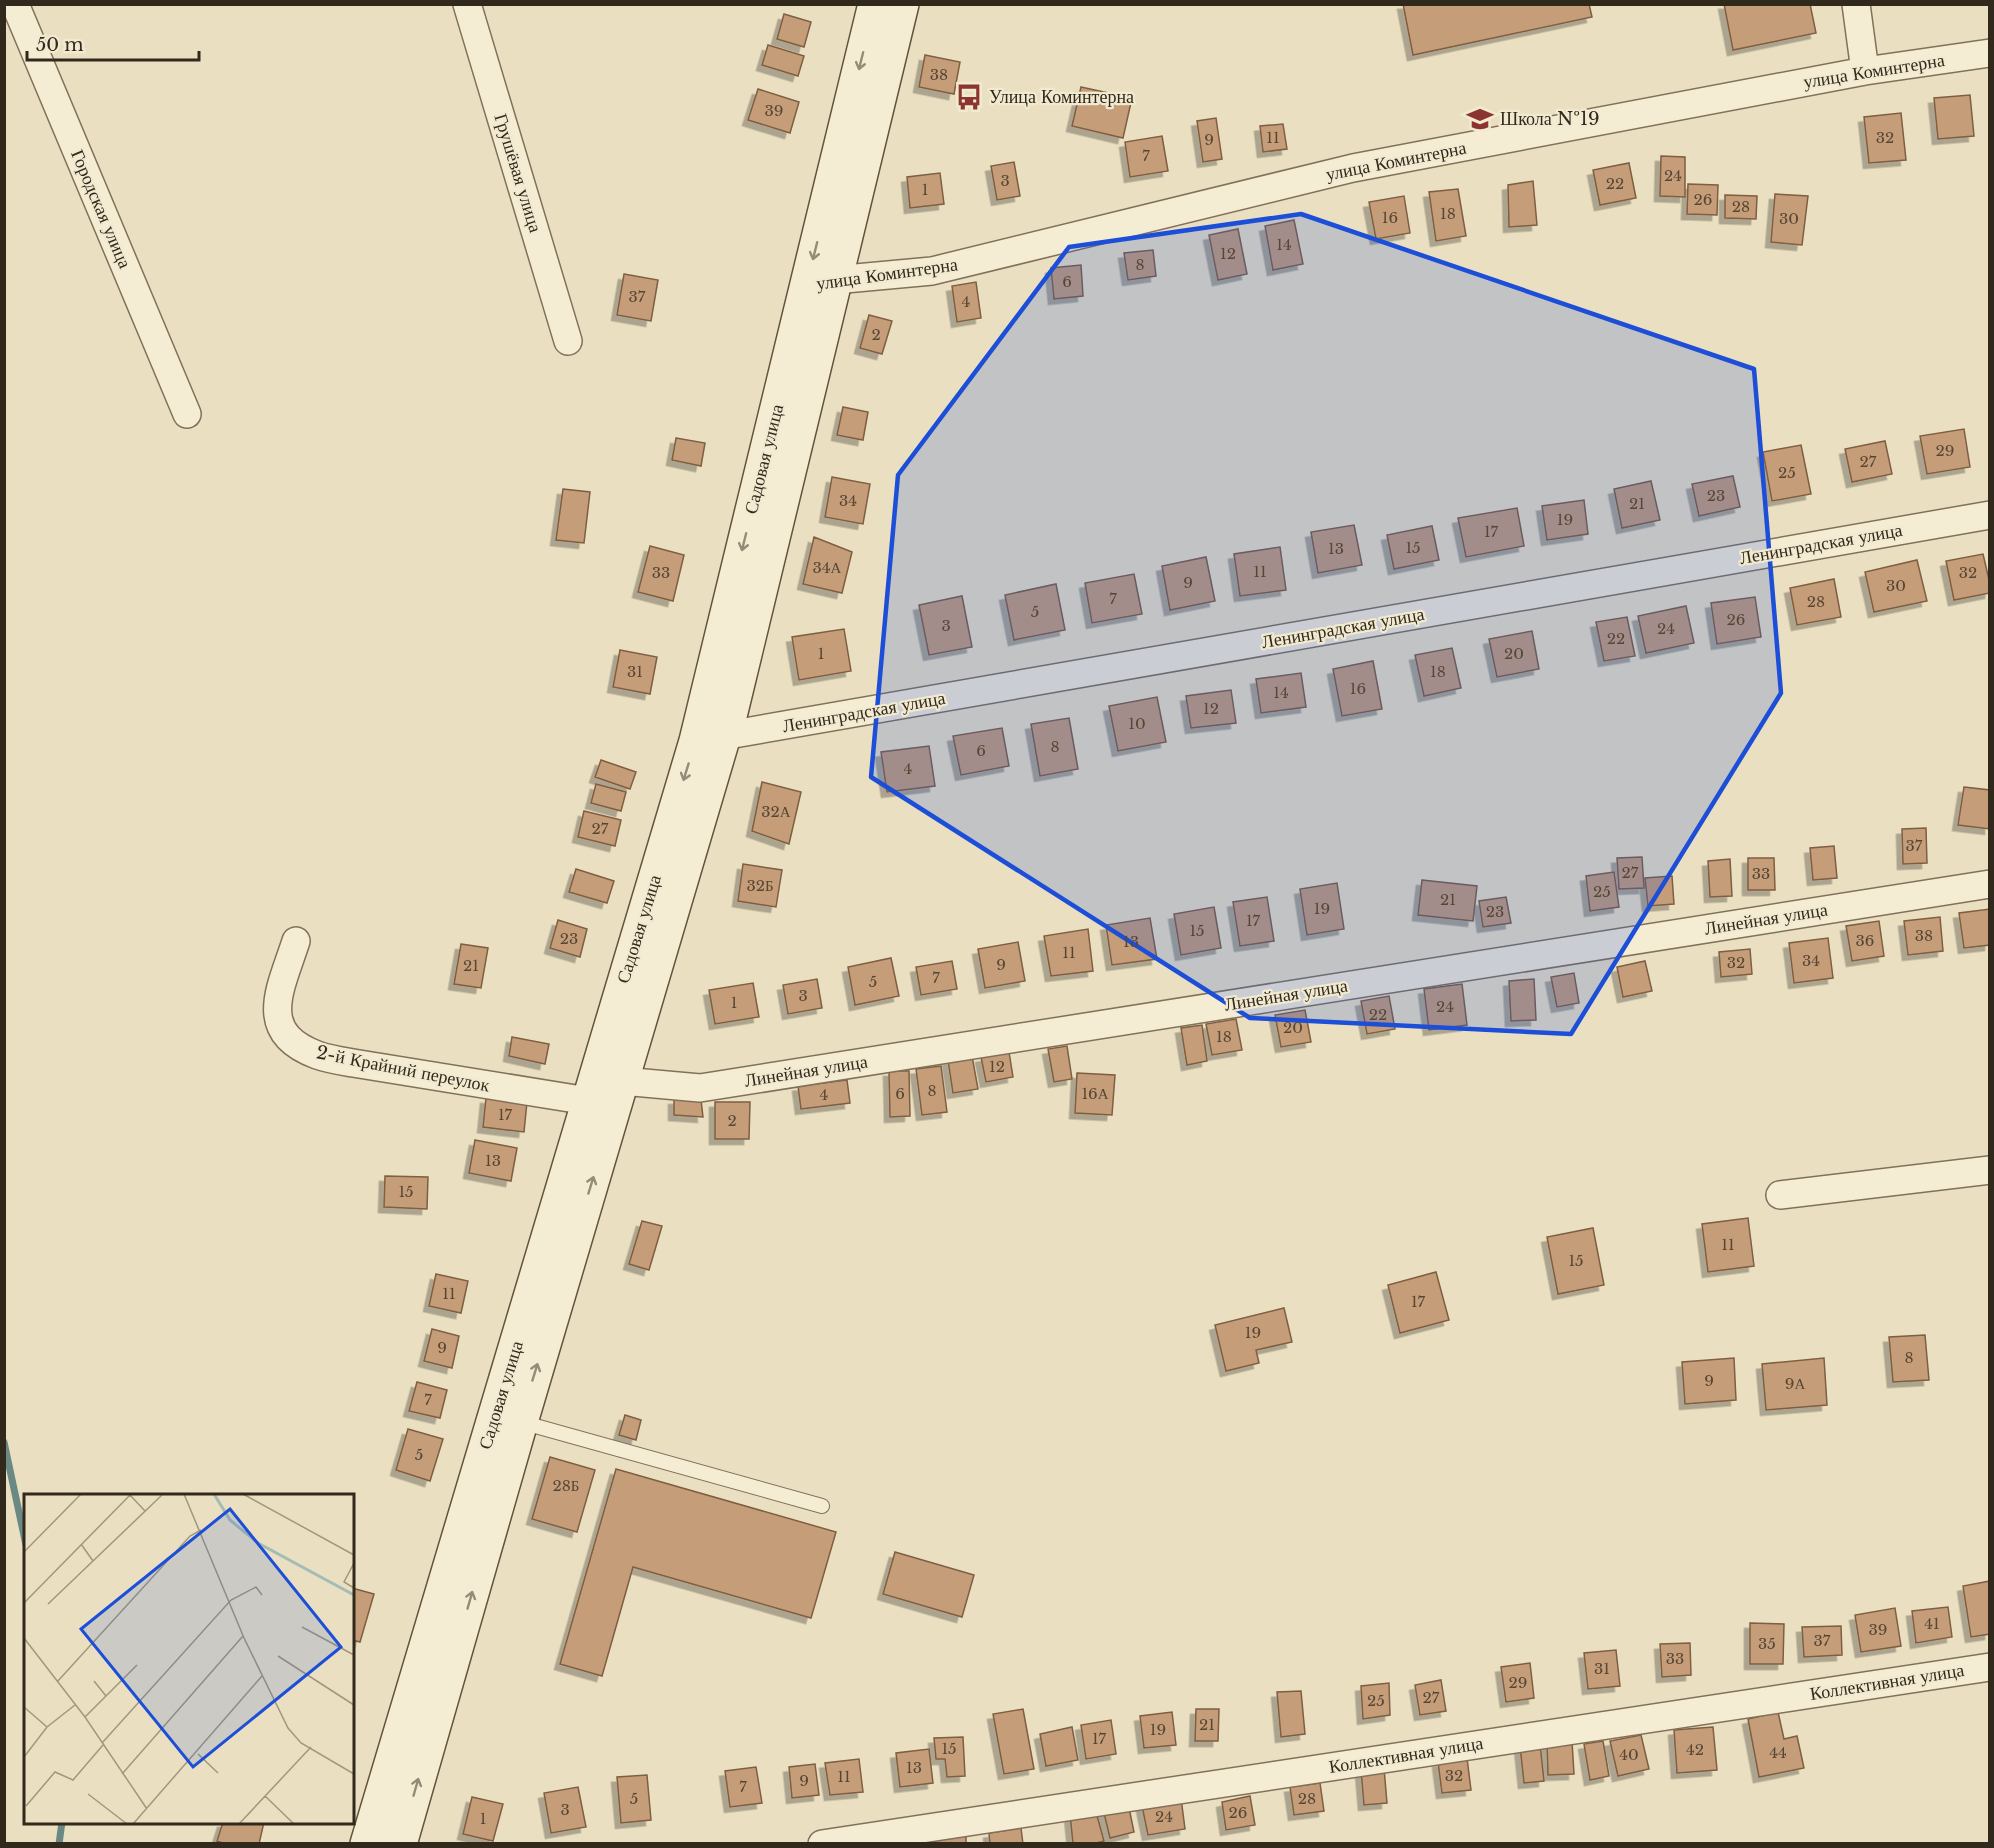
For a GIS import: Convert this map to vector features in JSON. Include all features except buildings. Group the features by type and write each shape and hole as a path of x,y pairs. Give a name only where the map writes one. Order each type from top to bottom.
{"street":[{"name":"Городская улица","path":"15,4 187,414"},
{"name":"Грушёвая улица","path":"467,4 568,341"},
{"name":"Садовая улица","path":"400,1844 520,1422 622,1081 710,739 820,282 875,4"},
{"name":"Садовая улица","path":"820,282 902,4"},
{"path":"1856,4 1864,71"},
{"name":"улица Коминтерна","path":"820,282 932,271 1353,168 1864,71 1989,52"},
{"name":"Ленинградская улица","path":"710,739 1989,515"},
{"name":"Садовая улица","path":"368,1844 588,1101 710,739"},
{"name":"Линейная улица","path":"622,1081 700,1088 1989,884"},
{"name":"2-й Крайний переулок","path":"296,941 279,994 277,1013 284,1034 296,1046 318,1056 353,1063 588,1101"},
{"path":"588,1101 622,1081"},
{"path":"1780,1195 1989,1170"},
{"name":"Коллективная улица","path":"822,1844 1989,1667"}],"lane":[{"path":"520,1422 822,1506"}],"highlighted area":[{"path":"1301,214 1754,369 1781,693 1571,1034 1250,1018 871,777 898,475 1069,247"}],"waterway":[{"path":"4,1442 24,1536"},
{"path":"59,1844 62,1824"}],"place":[{"name":"Улица Коминтерна","path":"969,97"},
{"name":"Школа №19","path":"1480,119"}]}
